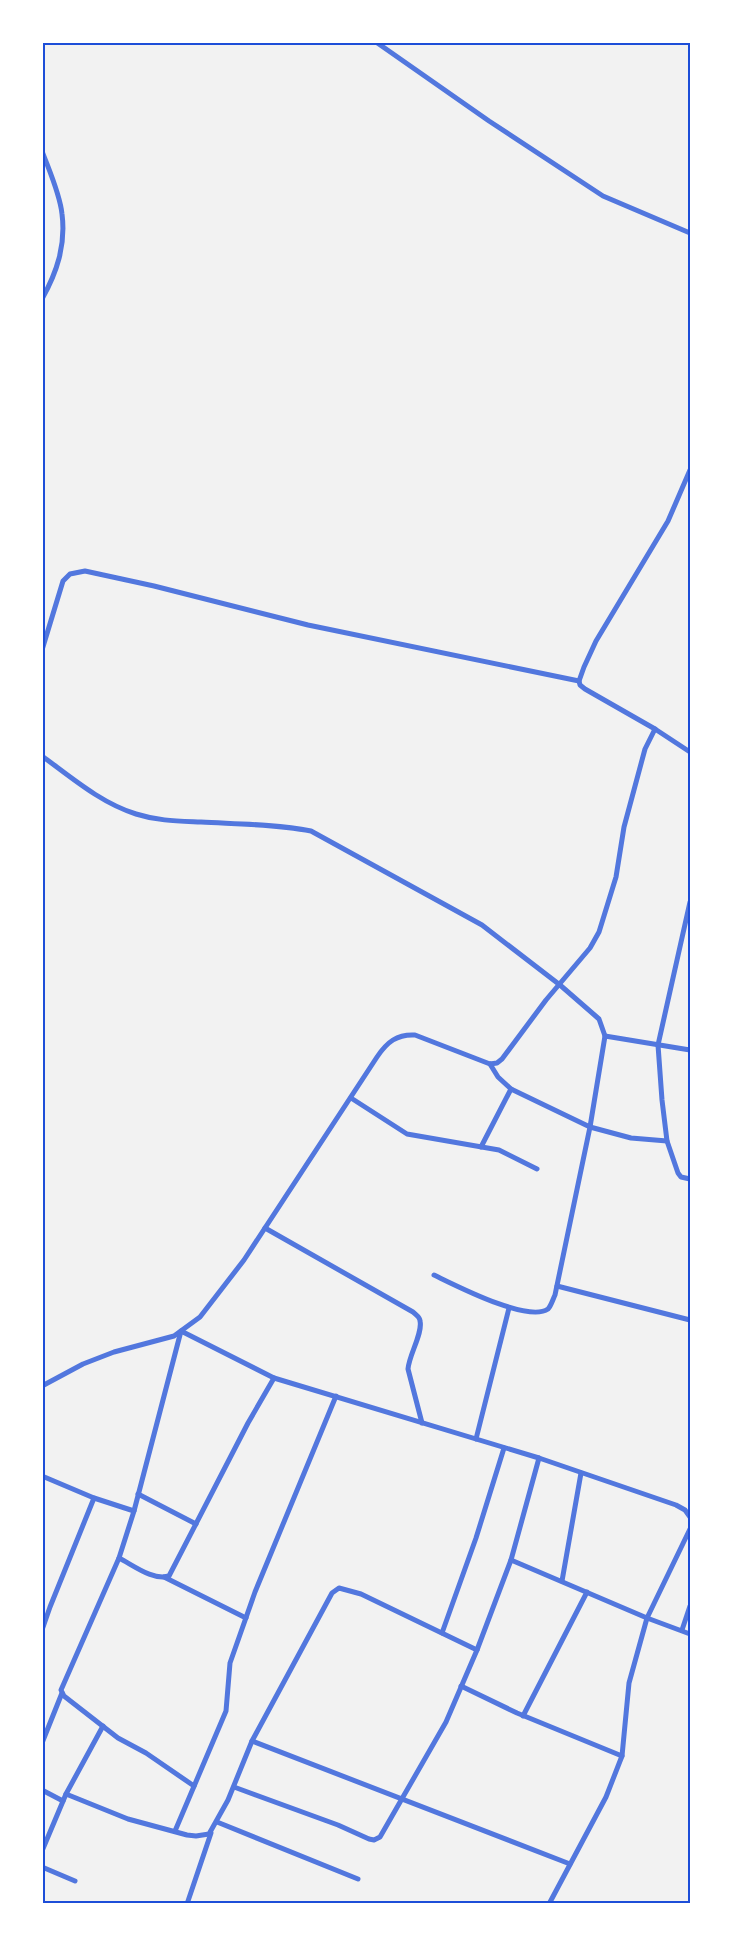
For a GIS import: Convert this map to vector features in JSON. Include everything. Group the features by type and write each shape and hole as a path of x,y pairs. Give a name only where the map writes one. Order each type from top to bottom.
{"street":[{"path":"376,43 489,121 603,196 690,233"},
{"path":"42,151 62,212 63,233 58,267 42,299"},
{"path":"690,470 668,521 596,641 580,681 580,685 585,689 655,729 690,752"},
{"path":"42,650 63,581 70,574 82,570 308,625 580,681"},
{"path":"42,1386 83,1364 114,1352 174,1336 208,1308 265,1228 383,1048 396,1037 415,1035 490,1064 497,1063 502,1059 546,1000 590,948 599,932 616,877 624,826 645,749 655,729"},
{"path":"42,756 96,795 134,814 172,822 290,827 311,831 482,925 596,1014 602,1024 605,1036 590,1127 552,1302 546,1310 531,1312 510,1308 434,1276"},
{"path":"690,902 658,1045 667,1141 678,1173 681,1177 690,1179"},
{"path":"605,1036 690,1050"},
{"path":"490,1064 498,1077 511,1089 590,1127 632,1138 667,1141"},
{"path":"481,1147 511,1089"},
{"path":"351,1098 406,1134 504,1151 536,1169"},
{"path":"265,1228 413,1312 420,1318 420,1328 408,1361 408,1369 422,1423"},
{"path":"557,1286 690,1320"},
{"path":"476,1439 510,1308"},
{"path":"181,1331 274,1378 539,1458 676,1505 685,1510 690,1517"},
{"path":"42,1743 62,1694 61,1687 119,1558 134,1511 181,1331"},
{"path":"163,1577 169,1576 248,1423 274,1378"},
{"path":"175,1831 226,1711 230,1663 255,1592 336,1396"},
{"path":"442,1633 476,1538 504,1448"},
{"path":"234,1787 374,1840 382,1835 446,1722 478,1650 510,1560 539,1458"},
{"path":"562,1581 581,1473"},
{"path":"42,1476 94,1498 134,1511"},
{"path":"138,1494 196,1524"},
{"path":"42,1630 94,1498"},
{"path":"548,1904 606,1797 622,1756 629,1683 647,1618 690,1529"},
{"path":"119,1558 152,1575 163,1577 246,1618"},
{"path":"510,1560 647,1618 690,1634"},
{"path":"187,1904 211,1832 234,1787 252,1741 328,1599 336,1588 348,1589 361,1594 478,1650"},
{"path":"523,1716 587,1592"},
{"path":"682,1630 690,1606"},
{"path":"461,1686 523,1716 622,1756"},
{"path":"62,1694 118,1738 146,1753 194,1786"},
{"path":"42,1851 66,1794 103,1726"},
{"path":"252,1741 570,1864"},
{"path":"42,1790 63,1801"},
{"path":"66,1794 128,1819 196,1836 211,1832"},
{"path":"217,1822 358,1879"},
{"path":"42,1867 75,1881"}]}
